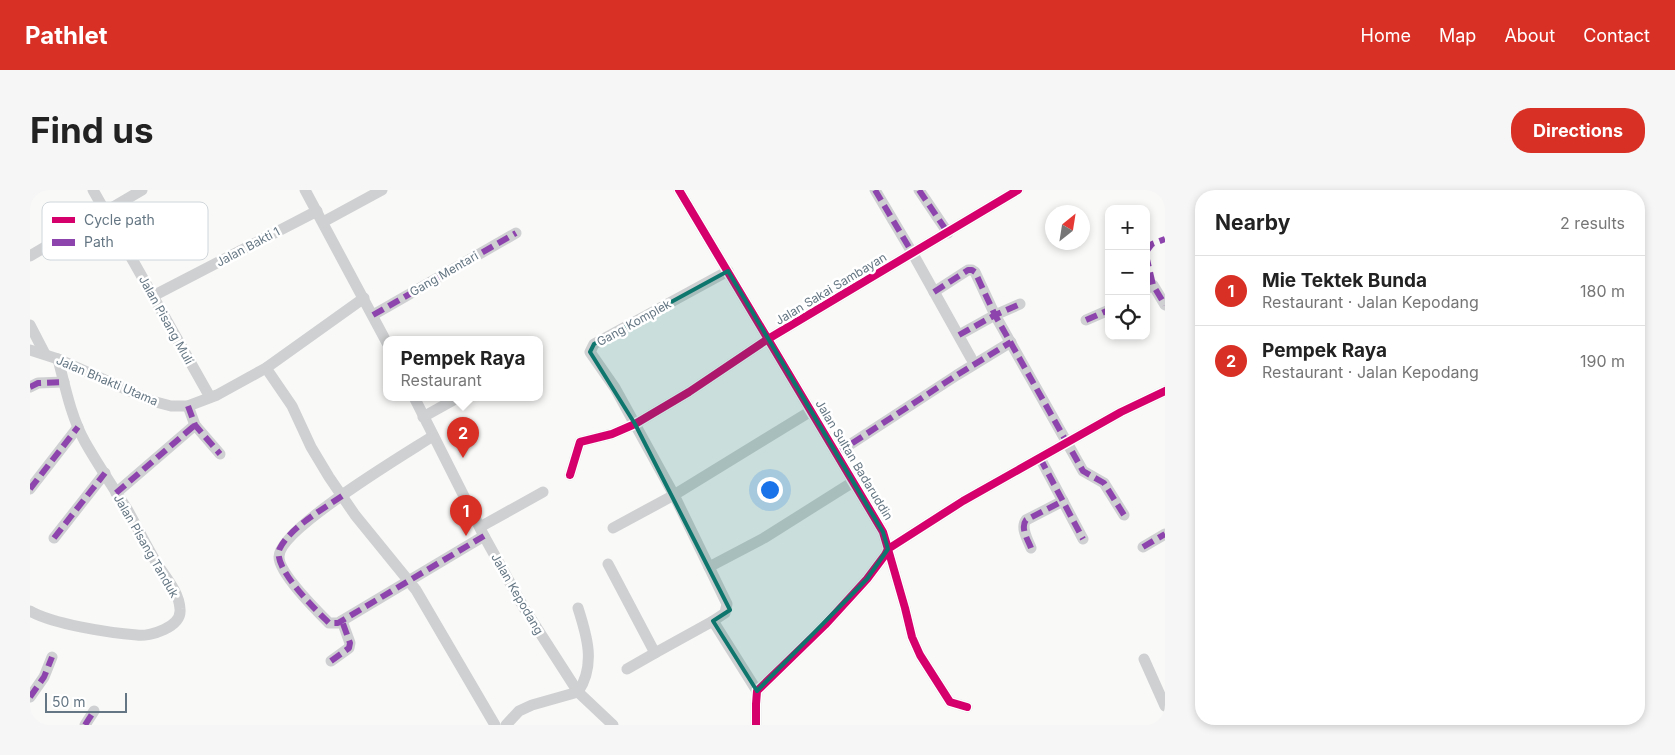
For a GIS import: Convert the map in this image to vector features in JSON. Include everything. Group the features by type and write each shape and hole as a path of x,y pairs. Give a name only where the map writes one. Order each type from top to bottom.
{"street":[{"name":"Jalan Pisang Muli","path":"93,190 100,202"},
{"path":"121,202 142,190"},
{"path":"305,190 384,336"},
{"path":"323,222 382,190"},
{"name":"Jalan Sultan Badaruddin","path":"679,190 883,532 912,637 920,655 950,702 967,707"},
{"path":"875,190 971,358"},
{"path":"919,190 948,233"},
{"name":"Jalan Sakai Sambayan","path":"570,475 580,442 612,434 636,424 689,392 768,339 948,233 1011,192"},
{"name":"Jalan Bakti 1","path":"153,296 317,211"},
{"name":"Gang Mentari","path":"373,314 516,233"},
{"path":"30,256 42,249"},
{"name":"Jalan Pisang Muli","path":"133,260 210,397"},
{"path":"934,292 968,270 975,272 995,315 1083,471 1104,483 1124,515"},
{"name":"Gang Komplek","path":"713,621 725,613 728,606 674,495 636,424 615,388 590,352 593,345 728,271"},
{"path":"1150,286 1152,285 1165,306"},
{"name":"Jalan Bhakti Utama","path":"30,350 58,359 152,401 171,406 188,406 210,397 266,368 364,298"},
{"path":"960,336 995,315 1020,304"},
{"path":"1086,320 1105,312"},
{"path":"30,325 45,354"},
{"path":"837,453 956,375 1011,342"},
{"name":"Jalan Pisang Tanduk","path":"30,611 59,621 114,633 144,636 156,633 176,622 180,615 176,593 156,563 126,508 85,442 78,427 58,359"},
{"path":"266,368 292,406 311,447 342,496 355,515 416,590 495,725"},
{"path":"30,387 38,383 64,382"},
{"path":"757,691 826,625 867,579 885,556 888,549 963,501 1121,412 1165,391"},
{"name":"Jalan Kepodang","path":"416,401 482,531 524,608 578,692 613,725"},
{"path":"423,417 452,401"},
{"path":"188,406 195,425 220,454"},
{"path":"613,528 674,495 811,411"},
{"path":"116,493 195,425"},
{"path":"30,489 78,427"},
{"path":"434,436 342,496 293,532 280,548 280,564 306,600 329,623 333,624 342,621 543,492"},
{"path":"1040,458 1083,539"},
{"path":"54,538 105,473"},
{"path":"709,567 764,538 853,482"},
{"path":"1031,548 1023,524 1026,520 1063,501"},
{"path":"1143,547 1165,534"},
{"path":"608,564 655,653"},
{"path":"506,725 519,711 532,705 578,692 588,670 590,656 586,632 578,608"},
{"path":"331,661 349,648 350,643 342,621"},
{"path":"627,669 713,621 757,691 756,725"},
{"path":"30,697 44,677 52,657"},
{"path":"1144,659 1162,692 1165,706"},
{"path":"85,725 94,711"}],"highlighted area":[{"path":"728,271 883,532 888,549 867,579 757,691 713,621 730,610 635,424 590,352 594,344"}],"marked path":[{"path":"875,190 913,254"},
{"path":"919,190 948,233"},
{"path":"373,315 516,233"},
{"path":"1148,250 1152,244 1165,239"},
{"path":"934,292 968,270 972,270 975,272 995,315 1020,304"},
{"path":"1150,272 1153,285 1165,305"},
{"path":"1086,320 1105,312"},
{"path":"959,335 995,315 1083,471 1104,483 1124,515"},
{"path":"837,453 1011,342"},
{"path":"30,387 38,383 64,382"},
{"path":"188,406 195,425 220,454"},
{"path":"116,493 195,425"},
{"path":"30,489 78,427"},
{"path":"1040,458 1083,539"},
{"path":"54,538 105,473"},
{"path":"342,496 299,526 285,540 280,548 279,556 282,566 296,588 329,623 338,623 484,536"},
{"path":"1031,548 1024,530 1026,520 1063,501"},
{"path":"1143,547 1165,534"},
{"path":"331,661 349,648 350,643 342,621"},
{"path":"30,697 44,677 52,657"},
{"path":"85,725 94,711"}],"cycle path":[{"path":"679,190 883,532 888,549 867,579 825,625 757,691 756,725"},
{"path":"570,475 580,442 612,434 635,424 689,392 768,339 1018,190"},
{"path":"967,707 950,702 920,655 912,637 888,549 963,501 1121,412 1165,391"}],"place":[{"name":"Pempek Raya","path":"463,458"},
{"name":"Mie Tektek Bunda","path":"466,536"}]}
